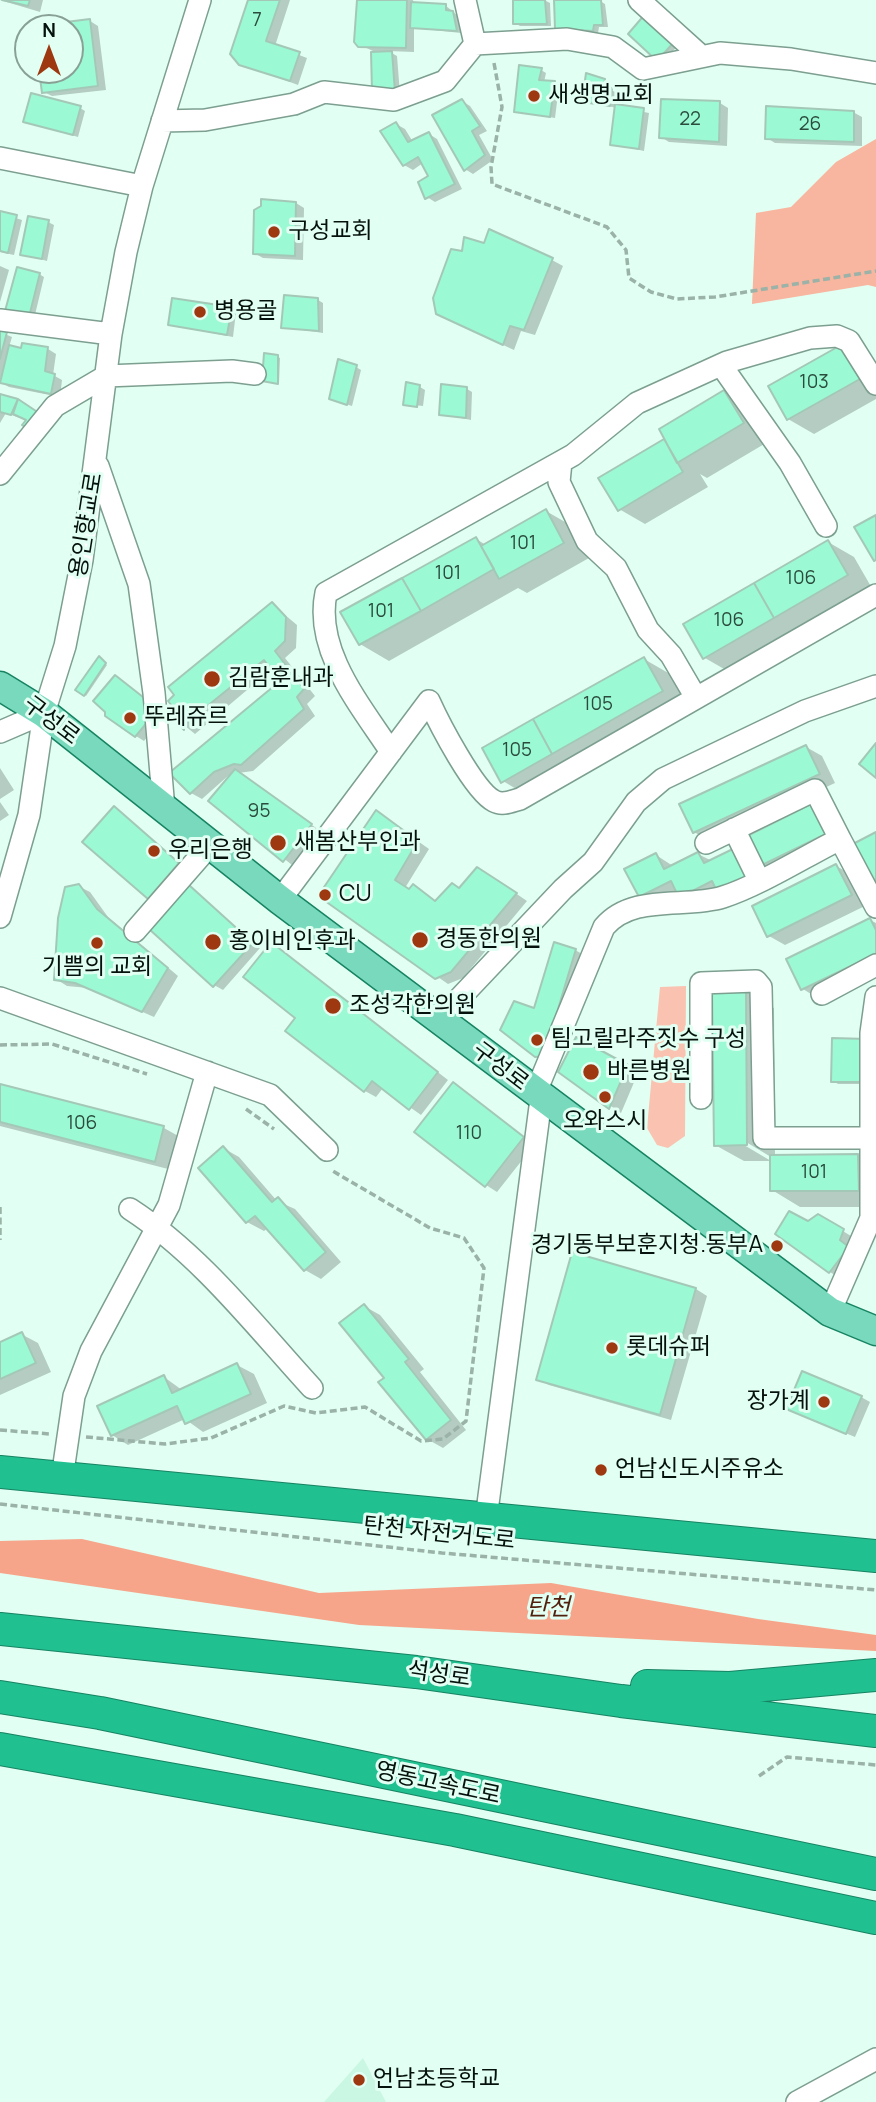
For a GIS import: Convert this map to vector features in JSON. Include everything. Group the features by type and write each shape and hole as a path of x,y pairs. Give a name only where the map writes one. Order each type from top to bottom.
{"highway":[{"path":"0,1472 876,1556"},
{"name":"석성로","path":"0,1629 416,1671 621,1701 876,1731"},
{"path":"416,1671 514,1668 628,1685 730,1688 876,1675"},
{"name":"영동고속도로","path":"0,1697 100,1713 876,1874"},
{"name":"영동고속도로","path":"0,1749 455,1830 876,1917"}],"main road":[{"name":"구성로","path":"0,686 44,713 438,1021 830,1312 876,1332"}],"street":[{"name":"용인향교로","path":"0,917 29,815 44,713 65,646 82,560 97,462 111,334 126,252 142,186 200,0"},
{"path":"465,0 482,44"},
{"path":"639,0 701,56"},
{"path":"162,121 205,120 294,104 324,92 394,100 445,81 482,44 567,39 613,47 643,69 720,53 791,59 876,72"},
{"path":"0,158 142,186"},
{"path":"0,320 111,334"},
{"path":"391,752 334,660 322,613 326,593 561,462 637,403 721,365 810,338 837,336 849,341 876,384"},
{"path":"721,365 790,463 826,526"},
{"path":"0,474 55,406 106,376 232,371 256,374"},
{"path":"97,462 139,584 159,744 164,809"},
{"path":"561,462 559,482 587,541 616,568 648,630 671,655 695,696"},
{"path":"280,900 429,701 443,733 481,788 493,801 504,803 520,799 695,696 876,595"},
{"path":"438,1021 562,889 593,862 636,802 663,779 783,721 876,686"},
{"path":"0,732 44,713"},
{"path":"706,843 815,790 876,907"},
{"path":"734,829 759,880"},
{"path":"486,1519 538,1096 604,927 619,912 638,907 724,897 840,838"},
{"path":"135,931 210,845"},
{"path":"0,863 19,850"},
{"path":"822,994 876,965"},
{"path":"701,1098 701,981 756,981 761,987 764,1138 874,1138"},
{"path":"830,1312 874,1218 874,1083 871,1033 876,997"},
{"path":"0,998 270,1095 327,1158"},
{"path":"62,1478 74,1396 91,1351 169,1205 207,1072"},
{"path":"130,1209 157,1227 220,1289 312,1388"},
{"path":"797,2102 876,2059"}],"path":[{"path":"482,44 502,107 491,167 492,184 607,227 626,250 629,278 652,292 677,299 715,297 876,271"},
{"path":"0,1045 52,1044 151,1076"},
{"path":"237,1102 281,1135"},
{"path":"0,1430 165,1444 211,1438 284,1406 316,1413 365,1407 421,1441 443,1439 466,1421 484,1268 464,1238 430,1228 348,1183 327,1158"},
{"path":"0,1207 0,1240"},
{"name":"탄천 자전거도로","path":"0,1504 442,1553 876,1590"},
{"path":"759,1776 787,1757 876,1765"}],"shaded area":[{"path":"876,139 876,287 868,285 752,304 756,213 791,207 836,162"},
{"path":"686,986 685,1136 668,1148 657,1145 647,1128 660,987"},
{"name":"언남초등학교","path":"363,2058 386,2102 324,2102"}],"water":[{"name":"탄천","path":"82,1539 319,1593 551,1583 758,1619 876,1635 876,1651 359,1625 0,1573 0,1541"}],"building":[{"path":"2,0 30,0 28,6"},
{"path":"248,0 280,0 266,41 300,52 290,81 239,65 230,54"},
{"path":"357,0 407,0 406,48 358,47 354,42"},
{"path":"513,0 545,0 547,24 513,24"},
{"path":"554,0 601,0 603,25 594,25 593,31 555,29"},
{"path":"411,2 446,4 446,10 453,11 457,31 410,28"},
{"path":"646,13 675,41 657,61 628,34"},
{"path":"90,19 98,86 42,93 41,84 84,84 84,20"},
{"path":"392,51 395,92 372,91 371,52"},
{"name":"새생명교회","path":"519,65 542,68 539,80 555,81 550,117 514,112"},
{"path":"586,73 605,79 604,87 612,88 610,106 582,102"},
{"path":"31,93 81,106 73,135 23,122"},
{"path":"462,99 480,126 472,131 485,155 464,171 432,115"},
{"path":"661,99 720,101 719,142 659,138"},
{"path":"615,104 644,108 639,149 610,145"},
{"path":"766,106 854,111 854,142 765,139"},
{"path":"396,122 408,142 429,132 455,184 425,199 418,182 428,176 418,157 403,166 380,131"},
{"name":"구성교회","path":"261,199 296,202 295,256 253,254 254,210 261,206"},
{"path":"0,211 17,215 8,253 0,251"},
{"path":"28,216 49,220 42,259 20,255"},
{"path":"489,229 553,258 524,330 510,326 503,345 436,314 433,298 451,249 462,251 464,237 484,243"},
{"path":"17,267 40,273 29,317 5,311"},
{"path":"284,295 318,298 319,331 281,328"},
{"path":"172,298 232,307 227,335 168,325"},
{"path":"0,330 7,332 0,359"},
{"path":"22,343 48,347 45,371 55,374 51,394 0,383 9,345 21,348"},
{"path":"841,345 860,379 787,420 768,386"},
{"path":"264,353 278,355 278,384 262,381"},
{"path":"338,359 357,365 347,405 329,399"},
{"path":"406,382 420,385 417,407 403,405"},
{"path":"441,384 467,387 466,418 439,415"},
{"path":"724,390 744,423 677,463 659,429"},
{"path":"0,394 18,399 11,415 0,412"},
{"path":"18,399 42,415 32,432 22,425 26,420 13,414"},
{"path":"664,439 683,472 618,511 598,478"},
{"path":"546,509 564,543 499,579 481,546"},
{"path":"876,515 876,560 874,561 854,527"},
{"path":"476,537 494,569 421,611 402,578"},
{"path":"828,540 848,575 774,618 754,583"},
{"path":"402,578 421,611 359,645 340,612"},
{"path":"754,583 774,618 703,659 683,624"},
{"path":"272,602 286,617 285,641 275,651 304,689 297,697 304,709 241,765 234,764 214,772 190,794 169,773 280,681 264,660 184,725 184,730 171,717 176,711 168,701 174,695 168,687"},
{"path":"99,656 106,663 84,696 75,690"},
{"path":"644,657 663,691 552,754 533,719"},
{"path":"115,675 143,697 150,719 135,737 105,716 105,712 93,701"},
{"path":"533,719 552,754 501,783 482,748"},
{"path":"876,743 876,778 859,764"},
{"path":"806,745 820,774 693,833 679,804"},
{"path":"235,769 312,824 283,862 208,801"},
{"path":"815,802 830,832 758,867 743,838"},
{"path":"114,806 179,863 148,899 82,842"},
{"path":"376,810 418,841 395,880 409,889 413,884 435,901 452,883 459,888 477,867 517,893 451,972 435,979 318,896"},
{"path":"876,832 876,893 851,845"},
{"path":"737,847 752,876 718,894 712,881 679,898 671,881 639,897 624,869 656,853 664,869 698,852 704,863"},
{"path":"836,864 852,895 767,937 752,906"},
{"name":"기쁨의 교회","path":"79,884 97,909 168,968 142,1012 75,983 54,980 58,918 65,887"},
{"path":"189,885 253,943 213,987 149,929"},
{"path":"870,918 876,930 876,954 801,990 786,959"},
{"path":"271,942 438,1072 409,1110 372,1081 364,1092 285,1031 295,1018 243,977"},
{"path":"554,942 576,949 544,1056 535,1057 500,1030 514,1001 534,1008"},
{"path":"746,989 747,1145 714,1146 712,990"},
{"path":"576,1037 628,1065 609,1109 558,1072"},
{"path":"832,1038 868,1039 867,1082 831,1082"},
{"path":"453,1082 524,1137 485,1187 414,1132"},
{"path":"0,1084 164,1126 155,1162 0,1122"},
{"path":"223,1146 272,1202 278,1197 326,1252 304,1271 255,1216 246,1223 198,1168"},
{"path":"858,1154 859,1191 770,1191 770,1155"},
{"path":"789,1211 808,1221 818,1214 844,1229 840,1240 849,1247 829,1273 775,1234"},
{"name":"롯데슈퍼","path":"572,1252 696,1288 660,1415 536,1380"},
{"path":"364,1304 409,1359 405,1362 451,1420 426,1440 378,1382 384,1378 339,1323"},
{"path":"22,1332 36,1363 0,1379 0,1342"},
{"path":"237,1363 251,1394 185,1424 177,1406 111,1436 97,1406 164,1375 172,1393"},
{"name":"장가계","path":"802,1371 862,1396 846,1434 786,1409"}],"place":[{"name":"새생명교회","path":"534,96"},
{"name":"구성교회","path":"274,232"},
{"name":"병용골","path":"200,312"},
{"name":"김람훈내과","path":"212,679"},
{"name":"뚜레쥬르","path":"130,718"},
{"name":"새봄산부인과","path":"278,843"},
{"name":"우리은행","path":"154,851"},
{"name":"CU","path":"325,895"},
{"name":"경동한의원","path":"420,940"},
{"name":"홍이비인후과","path":"213,942"},
{"name":"기쁨의 교회","path":"97,943"},
{"name":"조성각한의원","path":"333,1006"},
{"name":"팀고릴라주짓수 구성","path":"537,1040"},
{"name":"바른병원","path":"591,1072"},
{"name":"오와스시","path":"605,1097"},
{"name":"경기동부보훈지청.동부A","path":"777,1246"},
{"name":"롯데슈퍼","path":"612,1348"},
{"name":"장가계","path":"824,1402"},
{"name":"언남신도시주유소","path":"601,1470"},
{"name":"언남초등학교","path":"359,2080"}]}
